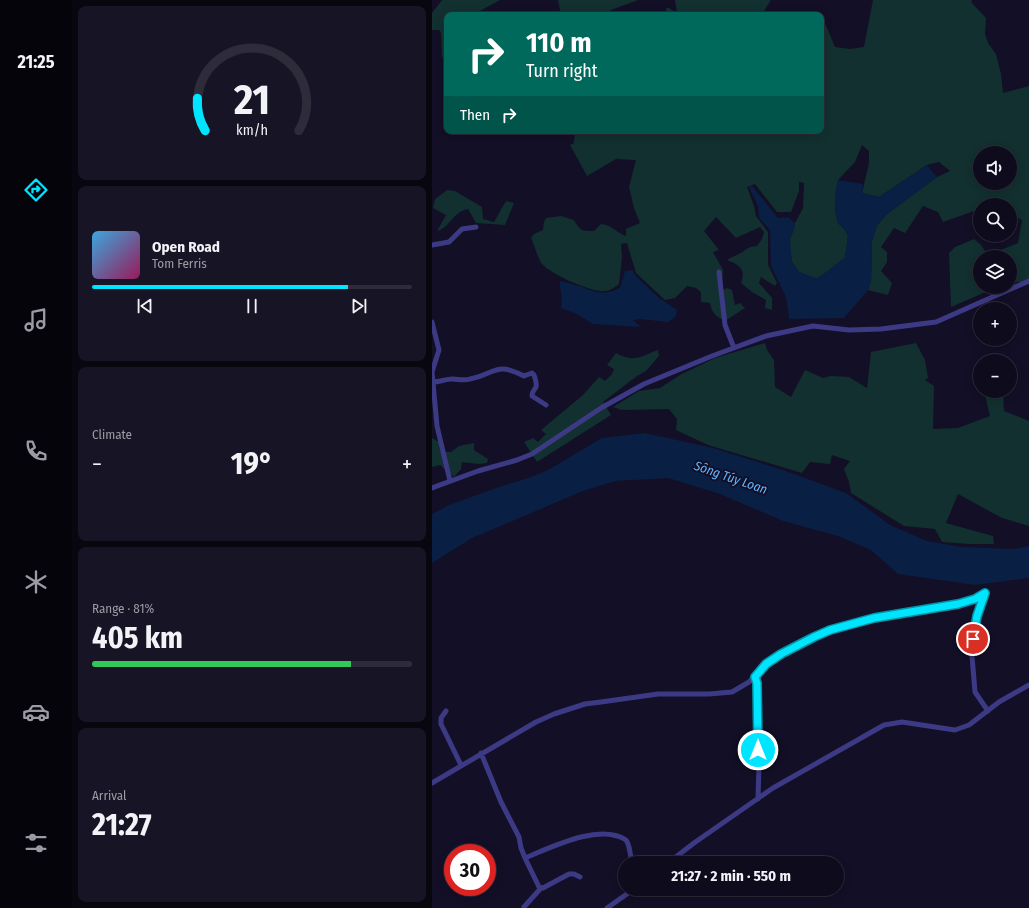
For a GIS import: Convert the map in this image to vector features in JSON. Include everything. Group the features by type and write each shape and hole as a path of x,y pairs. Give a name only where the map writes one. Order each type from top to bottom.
{"street":[{"path":"432,245 449,242 462,229 476,227"},
{"path":"719,272 725,325 734,348"},
{"path":"432,488 532,454 601,408 644,384 766,336 813,326 848,330 880,329 936,322 1029,281"},
{"path":"1021,285 1029,284"},
{"path":"432,322 439,350 432,372 437,426 450,481"},
{"path":"433,382 451,378 464,380 470,379 493,370 500,369 511,370 524,376 532,373 534,375 536,385 532,391 532,396 546,405"},
{"path":"432,783 481,753 536,722 554,714 586,704 658,694 710,694 732,692 755,677 766,664 781,654 830,630 874,618 958,604 975,599 985,593 976,621 972,656 975,692 988,711"},
{"path":"755,677 757,683 758,799"},
{"path":"678,856 773,788 884,725 902,722 955,730 969,725 999,702 1029,685"},
{"path":"446,711 441,718 441,724 461,765"},
{"path":"481,753 501,802 519,837 525,858 541,888"},
{"path":"525,858 574,838 601,834 624,838 629,844 630,856"},
{"path":"524,907 541,888 569,874 574,874 580,877"},
{"path":"607,908 624,896"}],"green space":[{"path":"442,0 500,0 480,12 444,12 444,57 442,57 441,33 439,30 432,30 432,13"},
{"path":"558,0 638,0 611,10 611,12 560,12"},
{"path":"675,0 771,0 764,12 677,12"},
{"path":"873,0 972,0 971,2 986,18 985,34 988,43 996,54 1001,74 1003,93 1029,86 1029,282 1017,282 1017,250 1000,250 1018,243 1022,220 1017,218 1017,198 973,198 973,211 943,222 938,212 923,206 905,233 894,228 881,247 887,252 887,262 881,271 892,283 888,295 868,290 871,281 872,241 877,225 887,214 937,177 950,171 939,162 927,165 879,197 862,193 869,163 869,151 862,145 855,162 838,180 836,191 835,211 838,223 845,230 848,236 845,258 815,279 799,272 792,262 790,251 790,239 795,223 803,208 804,183 799,182 799,191 791,212 777,212 755,184 747,187 756,216 768,232 768,265 777,283 775,286 761,277 759,283 772,298 772,310 765,308 766,300 752,292 741,283 743,274 741,268 727,260 753,246 757,246 762,239 764,232 760,227 736,238 716,217 704,231 719,250 713,252 723,270 722,291 727,288 732,290 735,305 740,303 745,308 725,321 715,314 710,303 701,302 701,292 696,288 687,286 675,298 665,300 636,273 627,243 621,244 622,258 619,284 607,291 591,289 572,282 554,273 542,264 531,238 534,234 543,230 546,218 561,216 574,220 582,230 587,231 594,231 601,224 611,227 626,236 626,229 640,223 634,208 629,187 636,160 616,159 587,176 570,145 574,143 575,134 824,134 824,20 835,47 850,49 864,47"},
{"path":"666,8 675,12 667,12"},
{"path":"447,190 455,191 482,207 483,219 494,222 506,201 514,203 505,225 476,223 468,209 458,213 446,226 437,231 446,215 433,208 435,199"},
{"path":"973,239 973,242 978,242 984,250 973,250 973,294 981,294 951,307 949,253 955,247"},
{"path":"765,343 767,350 774,360 775,387 791,397 805,370 823,378 831,376 849,377 867,388 871,352 916,343 925,360 928,378 925,380 934,386 933,429 958,428 990,416 986,398 1003,398 1004,411 1029,421 1029,526 1002,518 958,494 946,523 993,536 994,544 942,542 935,529 904,526 851,493 844,469 850,461 832,455 830,464 810,462 802,473 708,445 676,430 677,419 669,409 622,410 613,407 639,391 660,388 680,375 715,358"},
{"path":"658,350 659,356 646,371 637,376 603,402 611,415 537,462 524,442 533,438 538,442 546,434 541,430 583,395 599,377 605,381 612,374 614,369 607,365 616,353 628,358 637,358"},
{"path":"432,438 439,442 441,452 451,452 459,446 474,443 474,450 488,459 487,463 478,464 462,462 461,469 454,477 440,465 432,467"}],"water":[{"path":"927,165 937,177 887,214 877,225 872,241 871,281 868,290 844,318 789,319 786,297 771,266 770,230 759,218 758,206 749,187 752,186 778,218 788,217 795,223 790,239 792,262 799,272 816,278 824,274 845,258 848,236 845,230 838,223 835,211 838,180 863,184 862,193 879,197"},
{"path":"633,270 635,275 658,297 677,310 676,316 668,322 640,319 633,320 641,327 593,324 577,314 561,308 562,301 560,281 595,291 609,292 620,288 625,271"},
{"name":"Sông Túy Loan","path":"645,433 713,448 786,471 846,493 890,525 927,541 962,547 1014,549 1029,546 1029,578 975,585 898,574 871,550 838,536 783,521 720,494 668,478 615,481 583,491 472,538 432,563 432,514 449,505 548,470 602,438"}],"route":[{"path":"758,750 757,683 755,677 766,664 800,644 830,630 874,618 958,604 975,599 985,593 977,616 973,639"}]}
